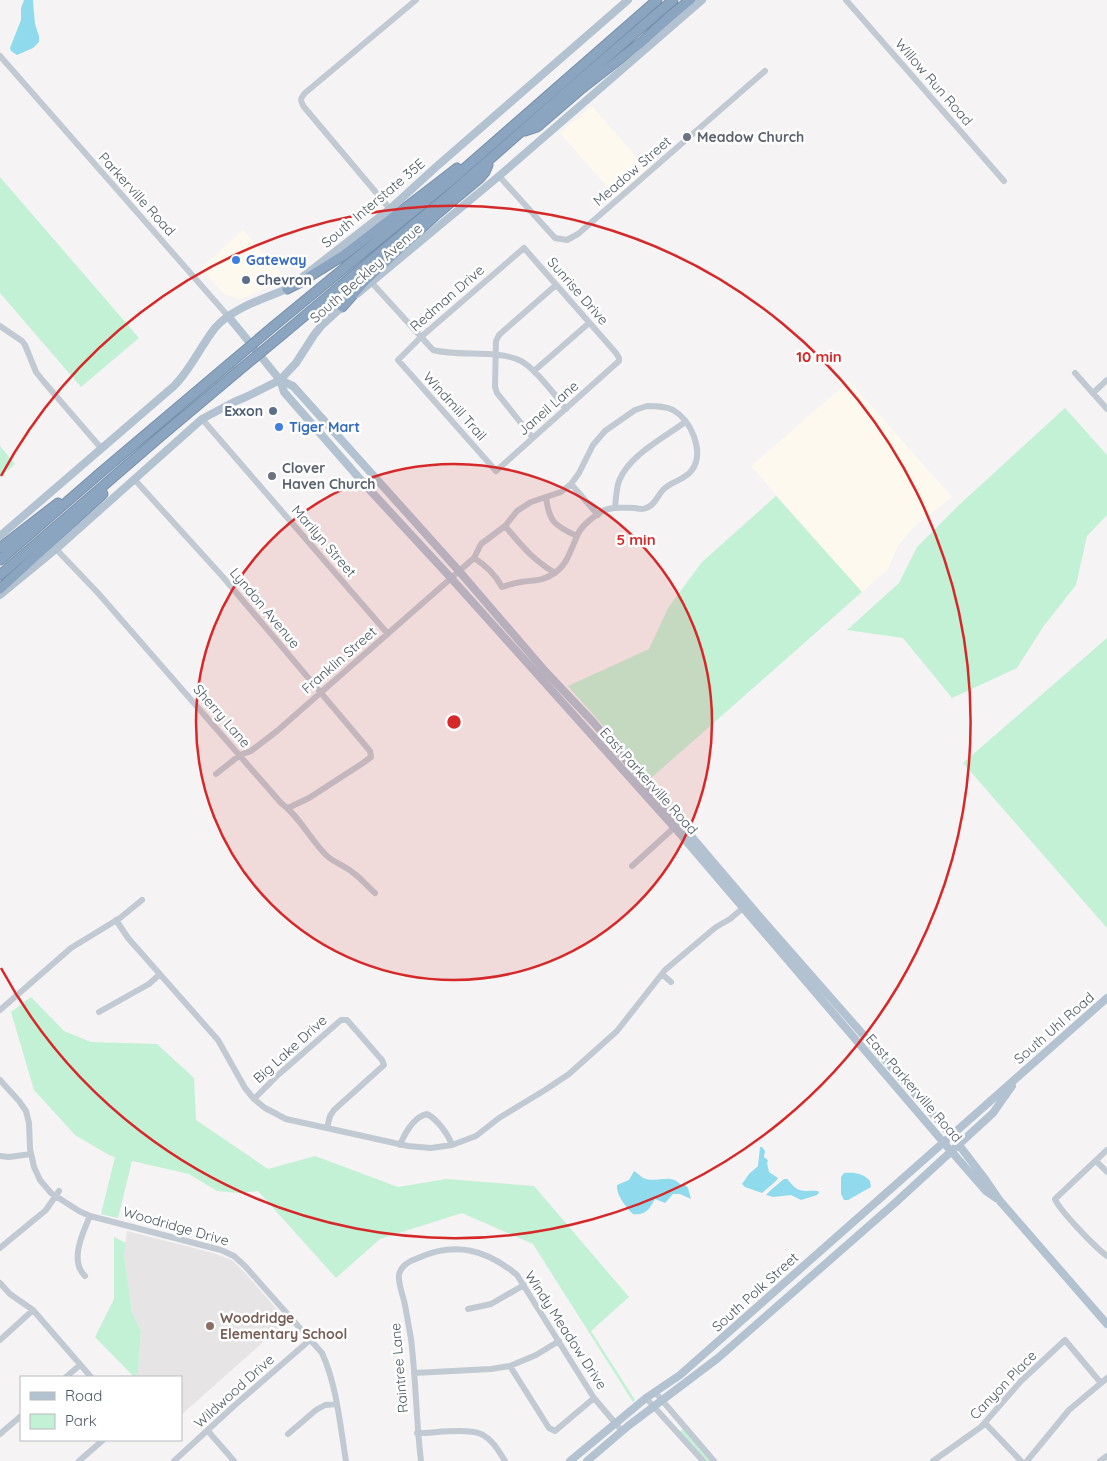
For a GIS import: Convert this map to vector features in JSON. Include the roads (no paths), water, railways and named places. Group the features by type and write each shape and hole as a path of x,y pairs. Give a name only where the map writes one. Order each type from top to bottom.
{"highway":[{"path":"0,560 229,364 405,220 657,0"},
{"path":"0,575 236,373 489,161 673,0"},
{"path":"520,133 537,127 580,90 634,49 690,0"},
{"path":"287,289 344,255 488,147"},
{"path":"342,307 365,281 437,214 480,178 485,172 489,161"},
{"path":"0,589 136,464 162,436"},
{"path":"0,548 99,474"}],"main road":[{"name":"South Interstate 35E","path":"0,536 174,386 184,376 215,328 228,316 246,306 287,289 390,209 436,166 628,0"},
{"name":"South Beckley Avenue","path":"0,596 56,549 202,419 280,380 296,363 322,325 499,176 702,0"},
{"name":"Parkerville Road","path":"228,316 255,349"},
{"name":"East Parkerville Road","path":"255,349 280,380 284,392 379,500 600,745 677,825"},
{"name":"East Parkerville Road","path":"280,380 292,386 307,402 607,739 677,825 841,1016 944,1143 986,1191 1000,1200"},
{"path":"299,409 307,402"},
{"path":"379,500 388,492"},
{"path":"415,538 418,535 422,536 445,555"},
{"path":"600,745 607,739"},
{"name":"South Uhl Road","path":"952,1136 1107,998"},
{"name":"East Parkerville Road","path":"841,1016 952,1136 1000,1200 1107,1324"},
{"name":"South Uhl Road","path":"959,1145 993,1113 1017,1078"},
{"name":"South Polk Street","path":"570,1461 646,1398 680,1375 952,1136"},
{"name":"South Polk Street","path":"587,1461 622,1431 718,1358 959,1145"}],"street":[{"path":"390,209 300,102 305,93 416,0"},
{"name":"Willow Run Road","path":"846,0 1004,181"},
{"name":"Parkerville Road","path":"0,56 228,316"},
{"name":"Meadow Street","path":"499,176 555,238 567,240 578,234 765,71"},
{"name":"Sunrise Drive","path":"514,256 524,248 616,353 619,361"},
{"name":"Redman Drive","path":"398,360 421,337 514,256"},
{"path":"372,283 433,350 447,353 495,355 521,361 534,371 566,409"},
{"path":"533,438 496,393 496,340 499,335 556,285"},
{"path":"534,371 589,323"},
{"path":"0,326 24,344 36,372 101,448"},
{"name":"Windmill Trail","path":"398,360 493,467"},
{"name":"Janeil Lane","path":"493,467 496,471 619,361"},
{"path":"1075,373 1107,409"},
{"path":"1093,393 1107,380"},
{"path":"474,558 496,575 502,587 519,582 542,580 555,573 564,565 580,530 602,512 615,508 646,508 653,504 666,487 692,470 696,460 697,452 692,434 685,422 674,410 664,406 647,406 635,410 605,431 598,439 571,484 598,515"},
{"name":"Marilyn Street","path":"202,419 388,634"},
{"path":"615,508 618,482 637,456 685,422"},
{"name":"Lyndon Avenue","path":"134,479 223,578 370,751 371,757 349,773 310,798 288,808"},
{"name":"Franklin Street","path":"216,774 240,755 251,751 269,738 474,558 481,544 505,526 517,511 531,502 561,492 571,484"},
{"path":"546,497 548,510 553,521 561,529 577,536"},
{"path":"505,526 538,563 555,573"},
{"name":"Sherry Lane","path":"56,549 98,593 281,803 288,808 327,857 351,870 374,893"},
{"path":"632,866 677,825"},
{"path":"0,1010 71,948 116,920 142,900"},
{"path":"116,920 125,934 218,1040 242,1084 254,1099 265,1108 280,1117 400,1145 423,1148 452,1145 476,1136 505,1114 569,1074 617,1031 662,974 716,927 730,919 745,905"},
{"path":"99,1012 149,984 160,974"},
{"path":"662,974 671,982"},
{"name":"Big Lake Drive","path":"254,1099 285,1069 341,1020 345,1019 349,1021 384,1063 383,1067 334,1110 330,1116 327,1128"},
{"name":"Woodridge Drive","path":"0,1080 22,1105 28,1115 34,1167 40,1180 49,1191 57,1194 79,1211 90,1216 228,1252 245,1266 322,1353 329,1369 337,1404 346,1461"},
{"path":"400,1145 407,1130 424,1115 428,1114 447,1134 452,1145"},
{"path":"1107,1150 1055,1199 1056,1204 1107,1256"},
{"path":"0,1156 9,1157 31,1154"},
{"path":"1096,1161 1107,1172"},
{"path":"0,1248 42,1214 57,1194"},
{"path":"85,1276 78,1262 78,1251 81,1237 90,1216"},
{"name":"Windy Meadow Drive","path":"399,1274 403,1266 409,1262 422,1256 452,1248 470,1250 507,1267 517,1275 524,1285 594,1398 622,1431"},
{"name":"Raintree Lane","path":"399,1274 411,1340 420,1461"},
{"path":"0,1283 10,1294 33,1310 90,1376"},
{"path":"468,1309 491,1304 524,1285"},
{"path":"0,1340 33,1310"},
{"name":"Wildwood Drive","path":"174,1461 311,1339"},
{"name":"Canyon Place","path":"937,1460 981,1427 1021,1381 1065,1340 1101,1383"},
{"path":"414,1373 490,1369 510,1366 536,1355 559,1341"},
{"path":"67,1376 80,1364"},
{"path":"510,1366 552,1430 555,1431 594,1398"},
{"path":"1027,1461 1069,1410 1107,1378"},
{"path":"655,1392 714,1461"},
{"path":"646,1398 653,1408 703,1461"},
{"path":"288,1434 316,1410 325,1405 337,1404"},
{"path":"0,1434 20,1417"},
{"path":"985,1423 1021,1461"},
{"path":"675,1430 682,1424"},
{"path":"208,1431 234,1461"},
{"path":"417,1433 464,1431 481,1434 496,1447 505,1461"},
{"path":"79,1461 102,1441"},
{"path":"1100,1461 1107,1456"}],"water":[{"path":"24,0 33,0 39,42 33,48 17,55 10,48 21,20 21,8"},
{"path":"760,1147 765,1151 764,1157 768,1160 769,1172 778,1178 762,1193 745,1187 742,1184 758,1166"},
{"path":"634,1171 643,1178 653,1180 672,1179 677,1181 688,1188 691,1199 680,1194 673,1194 665,1203 655,1199 644,1213 633,1214 620,1197 617,1185 629,1180"},
{"path":"844,1173 855,1173 864,1176 870,1181 871,1187 848,1200 844,1200 841,1194 841,1177"},
{"path":"784,1179 787,1179 798,1189 818,1191 819,1193 801,1200 791,1195 773,1197 766,1195"}],"place":[{"name":"Meadow Church","path":"687,137"},
{"name":"Gateway","path":"236,260"},
{"name":"Chevron","path":"246,280"},
{"name":"Exxon","path":"273,411"},
{"name":"Tiger Mart","path":"279,427"},
{"name":"Clover Haven Church","path":"272,476"},
{"name":"Woodridge Elementary School","path":"210,1326"}]}
